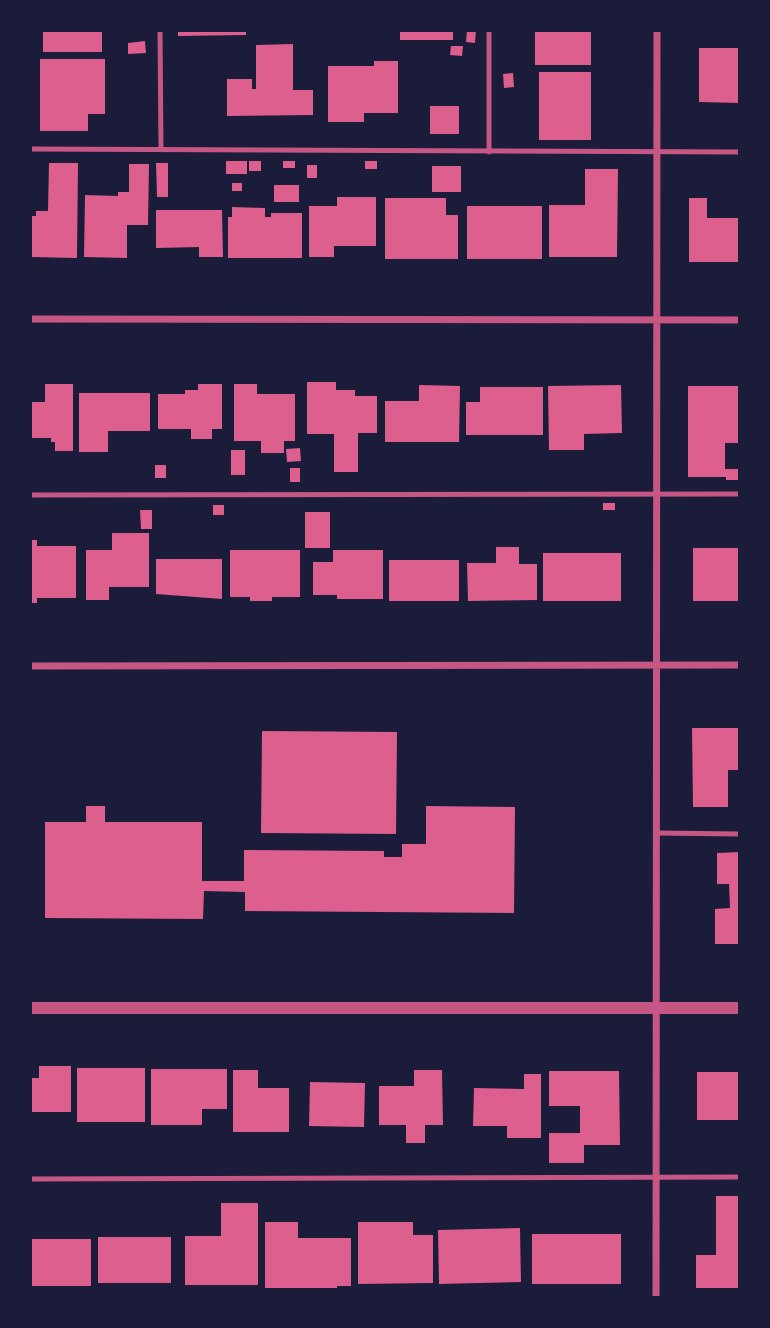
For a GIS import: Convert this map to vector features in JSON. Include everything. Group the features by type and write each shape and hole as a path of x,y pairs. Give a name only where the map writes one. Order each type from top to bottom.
{"street":[{"path":"656,1298 657,30"},
{"path":"30,319 740,320"},
{"path":"30,666 740,665"},
{"path":"30,1008 740,1008"}],"lane":[{"path":"160,30 161,150"},
{"path":"489,30 489,152"},
{"path":"30,149 740,152"},
{"path":"30,495 740,494"},
{"path":"657,833 740,834"},
{"path":"30,1179 740,1177"}],"building":[{"path":"43,30 102,30 102,52 43,52"},
{"path":"178,30 246,30 246,35 178,36"},
{"path":"400,30 453,30 453,40 400,40"},
{"path":"467,30 476,30 475,43 466,42"},
{"path":"535,30 591,31 591,65 535,65"},
{"path":"145,41 146,53 128,54 128,43"},
{"path":"293,44 293,90 313,90 313,115 227,116 227,79 252,79 252,89 256,89 256,45"},
{"path":"451,46 463,46 462,56 450,55"},
{"path":"699,48 740,48 740,103 699,102"},
{"path":"40,59 105,59 105,114 88,114 88,131 40,131"},
{"path":"374,61 398,61 398,113 364,113 364,122 328,122 328,66 374,66"},
{"path":"539,72 591,72 591,140 539,140"},
{"path":"513,73 514,87 504,88 503,74"},
{"path":"430,106 459,106 459,134 430,134"},
{"path":"226,161 247,161 247,174 226,174"},
{"path":"249,161 261,161 261,171 249,171"},
{"path":"283,161 295,161 295,168 283,168"},
{"path":"365,161 377,161 377,169 365,169"},
{"path":"49,163 78,163 77,258 30,257 30,216 36,216 36,211 48,211"},
{"path":"156,163 168,163 168,197 157,197"},
{"path":"129,164 149,164 148,225 127,225 127,258 84,257 85,195 118,196 118,192 129,192"},
{"path":"307,165 317,165 317,178 307,178"},
{"path":"432,166 461,166 461,192 432,192"},
{"path":"585,169 618,169 617,257 549,257 549,205 585,205"},
{"path":"232,183 242,183 242,191 232,191"},
{"path":"274,185 299,185 299,202 274,202"},
{"path":"337,197 376,197 376,246 334,246 334,257 309,257 309,206 337,206"},
{"path":"385,198 446,198 446,215 458,215 458,259 385,259"},
{"path":"689,198 707,198 707,218 740,218 740,262 689,262"},
{"path":"467,206 542,206 542,259 467,259"},
{"path":"232,207 265,208 265,217 271,217 271,213 302,213 302,258 228,258 228,217 232,217"},
{"path":"156,210 222,210 223,257 199,257 199,247 156,248"},
{"path":"307,382 336,382 336,390 355,390 355,396 377,396 377,433 358,433 358,472 334,472 334,434 307,434"},
{"path":"45,384 73,384 73,451 55,451 55,442 51,442 51,438 30,438 30,405 31,402 45,402"},
{"path":"198,384 222,384 222,429 212,429 212,439 191,439 191,429 158,429 158,394 185,394 185,390 198,390"},
{"path":"234,384 257,384 257,394 295,394 295,441 284,441 284,453 261,453 261,441 234,441"},
{"path":"419,385 460,386 459,442 385,442 385,401 419,401"},
{"path":"621,385 622,433 584,434 584,450 549,450 548,386"},
{"path":"688,386 740,386 740,443 725,443 725,469 740,469 740,480 726,480 726,477 688,477"},
{"path":"480,387 543,387 543,435 466,435 466,402 480,402"},
{"path":"79,393 150,393 150,431 108,431 108,452 79,452"},
{"path":"300,448 301,461 287,462 286,449"},
{"path":"231,450 245,450 245,475 231,475"},
{"path":"155,465 166,465 166,478 155,478"},
{"path":"290,468 300,468 300,482 290,482"},
{"path":"603,503 615,503 615,510 603,510"},
{"path":"213,505 224,505 224,515 213,515"},
{"path":"140,510 152,510 152,529 141,529"},
{"path":"305,512 330,512 330,548 305,548"},
{"path":"112,533 149,533 149,587 109,587 109,600 86,600 86,550 112,550"},
{"path":"30,540 37,540 37,546 76,546 76,598 37,598 37,603 30,603"},
{"path":"496,547 519,547 519,564 537,564 537,600 468,601 467,563 496,563"},
{"path":"693,548 740,548 740,601 693,601"},
{"path":"230,550 300,550 300,597 272,597 272,601 250,601 250,597 230,597"},
{"path":"333,550 383,550 383,599 337,599 337,595 313,595 313,562 333,562"},
{"path":"543,553 621,553 621,601 543,601"},
{"path":"156,559 222,559 222,599 156,594"},
{"path":"389,560 459,560 459,601 389,601"},
{"path":"692,728 740,728 740,770 728,770 728,807 693,807"},
{"path":"262,731 397,732 396,834 261,833"},
{"path":"86,806 105,806 105,822 202,822 202,881 244,881 244,850 384,851 384,857 402,857 402,844 426,844 426,806 515,807 514,913 245,911 245,892 204,891 203,919 45,918 45,822 86,822"},
{"path":"740,852 740,944 715,944 715,909 730,908 729,884 717,884 717,853"},
{"path":"39,1066 71,1066 71,1112 30,1112 30,1078 39,1078"},
{"path":"77,1068 145,1068 145,1122 77,1122"},
{"path":"151,1069 227,1069 227,1109 202,1109 202,1125 151,1125"},
{"path":"233,1070 258,1070 258,1088 289,1088 289,1132 233,1132"},
{"path":"414,1070 442,1070 443,1125 425,1125 425,1143 406,1143 406,1125 379,1125 379,1086 414,1086"},
{"path":"549,1071 619,1071 620,1145 584,1145 584,1163 549,1163 549,1133 580,1133 580,1106 549,1106"},
{"path":"697,1072 740,1072 740,1120 697,1120"},
{"path":"524,1074 541,1074 541,1138 507,1138 507,1126 473,1126 474,1088 524,1089"},
{"path":"310,1082 365,1083 364,1127 309,1126"},
{"path":"716,1196 740,1196 740,1288 696,1288 696,1255 716,1255"},
{"path":"221,1203 258,1203 258,1285 185,1285 185,1236 221,1236"},
{"path":"265,1222 298,1222 298,1238 351,1238 351,1286 265,1288"},
{"path":"358,1222 413,1222 413,1235 433,1235 433,1283 358,1284"},
{"path":"520,1228 521,1282 439,1284 438,1230"},
{"path":"532,1234 621,1234 621,1284 532,1284"},
{"path":"98,1237 171,1237 171,1283 98,1283"},
{"path":"30,1239 91,1239 91,1286 30,1286"}]}
